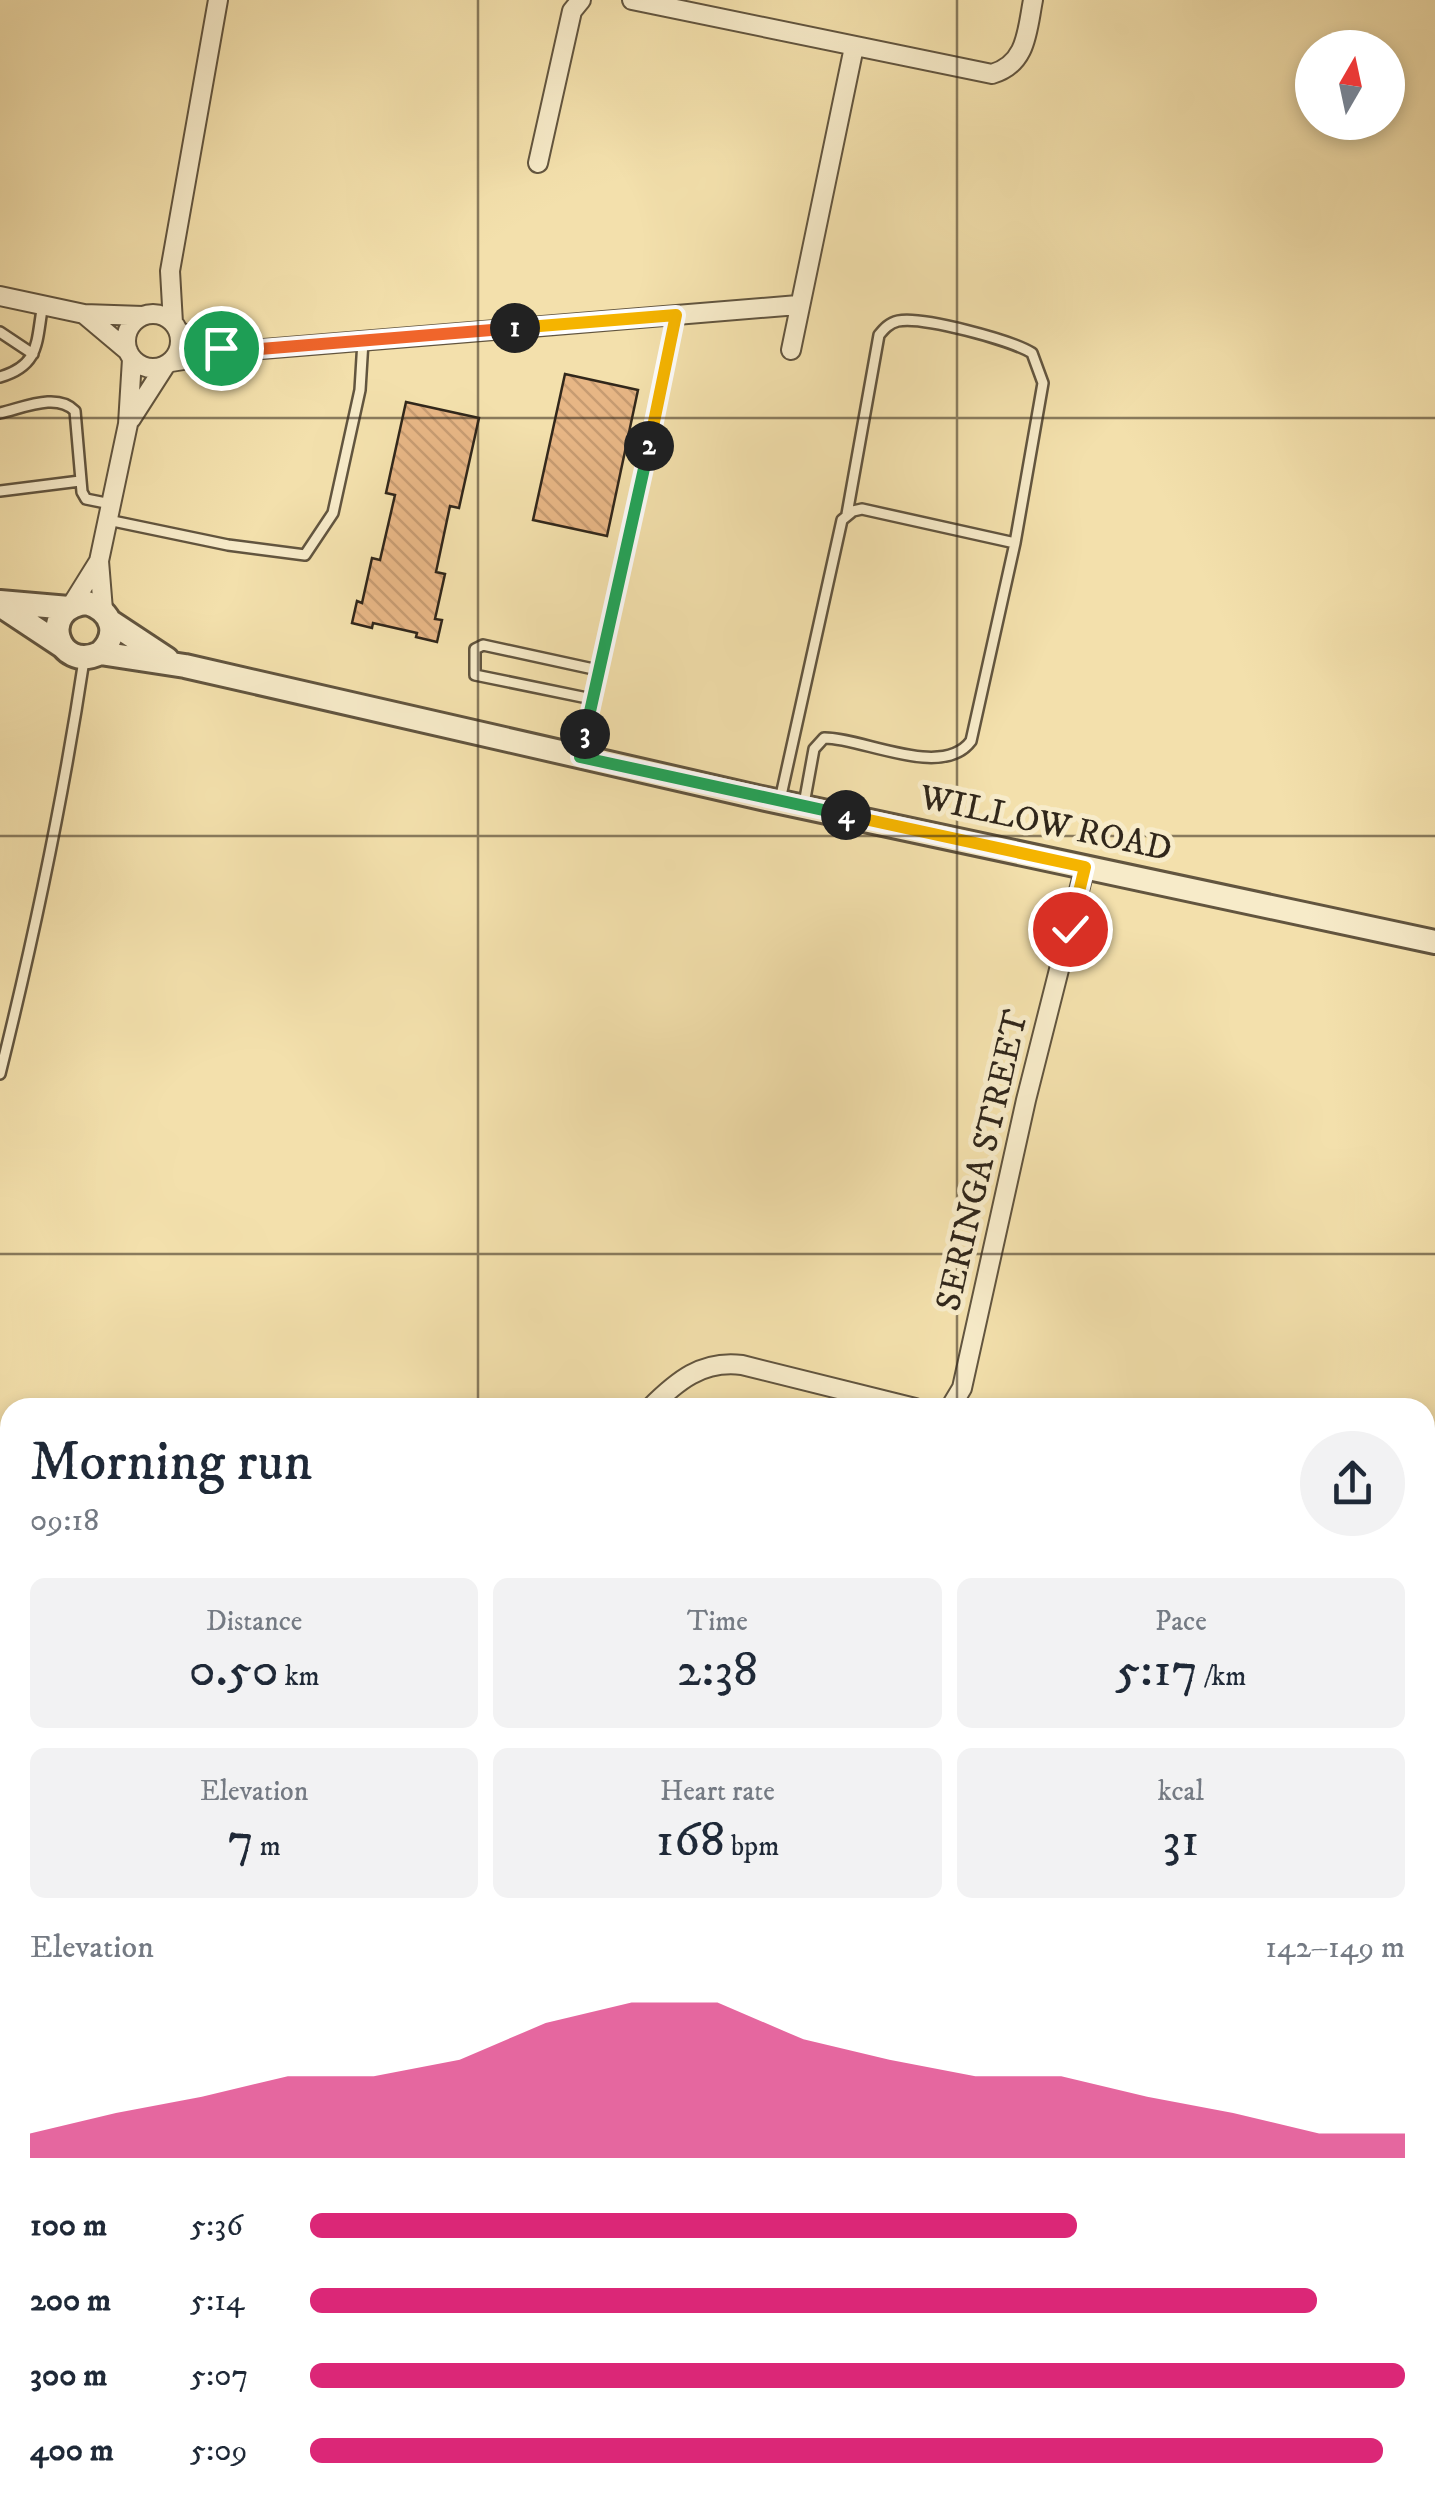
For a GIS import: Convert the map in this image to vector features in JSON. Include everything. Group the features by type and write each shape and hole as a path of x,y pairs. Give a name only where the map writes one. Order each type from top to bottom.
{"street":[{"path":"128,424 180,349 170,271 218,0"},
{"path":"538,163 572,11 580,0"},
{"path":"632,0 992,74 1009,68 1022,52 1033,0"},
{"path":"791,350 854,46"},
{"path":"92,656 111,640 99,561 128,424 128,330 145,315 170,271"},
{"path":"0,296 84,314 158,314 176,328 238,350"},
{"path":"84,314 130,355 151,368 238,350 798,305"},
{"path":"62,646 58,625 99,561"},
{"name":"WILLOW ROAD","path":"0,604 70,607 88,603 174,664"},
{"name":"WILLOW ROAD","path":"0,604 75,656 174,664 779,802 1435,942"},
{"name":"SERINGA STREET","path":"954,1398 965,1373 1026,1100 1085,867"},
{"path":"662,1398 688,1375 721,1363 874,1398"}],"lane":[{"path":"0,378 31,362 43,304"},
{"path":"580,757 676,315"},
{"path":"779,802 846,514 879,335 886,326 898,322 929,323 1013,344 1037,359 1042,384 1015,543 974,734 967,747 935,756 902,755 824,738 814,749 803,806"},
{"path":"0,332 33,354"},
{"path":"0,413 56,401 67,403 75,412 80,481 86,499 109,512 228,545 305,555 333,513 362,379 363,341"},
{"path":"0,491 80,481"},
{"path":"846,514 862,509 1015,543"},
{"path":"592,699 475,675 475,649 483,645 598,670"},
{"path":"0,1074 44,892 92,656"}],"building":[{"path":"565,374 638,390 607,536 533,520"},
{"path":"406,402 479,418 459,508 450,506 436,572 445,574 435,619 442,620 437,642 373,623 372,628 352,623 357,601 362,603 372,558 380,560 395,495 386,493"}],"route":[{"path":"221,348 248,350 676,315 580,757 1085,867 1070,929"}]}
